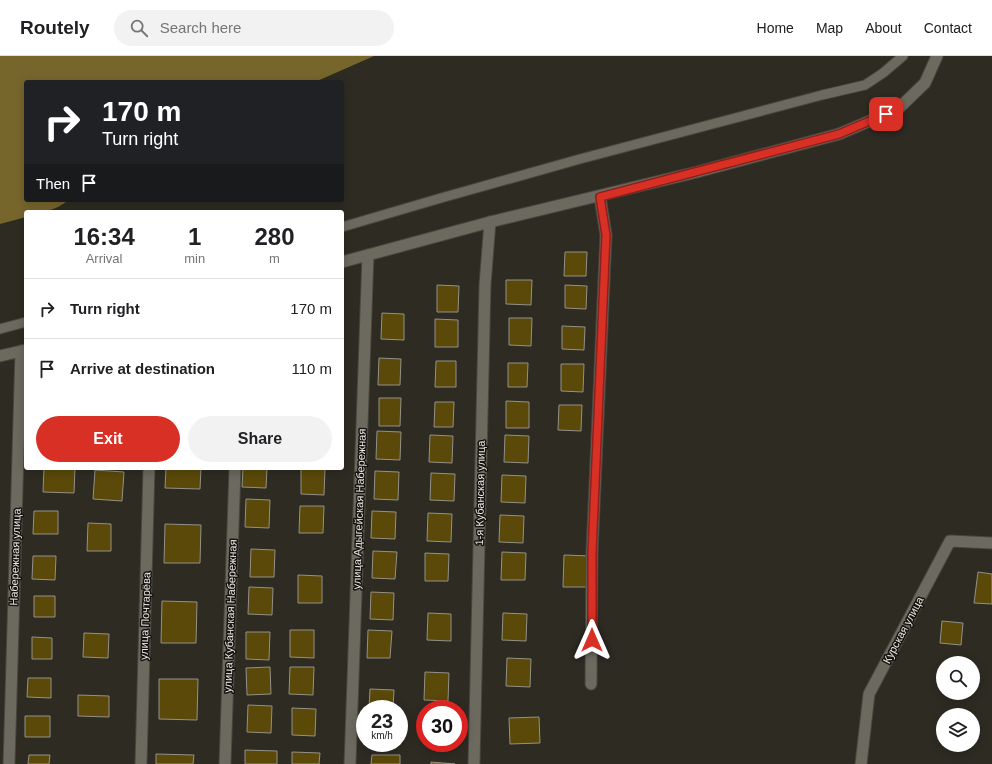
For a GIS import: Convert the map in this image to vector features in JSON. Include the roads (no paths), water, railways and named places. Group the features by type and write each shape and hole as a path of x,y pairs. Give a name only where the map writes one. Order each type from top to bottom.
{"street":[{"path":"344,261 490,222 600,197 839,134 898,109 925,83 937,56"},
{"path":"591,684 592,553 606,235 600,197"},
{"name":"1-я Кубанская улица","path":"474,764 485,285 490,222"},
{"name":"улица Адыгейская Набережная","path":"350,764 368,255"},
{"path":"0,356 24,350"},
{"name":"Набережная улица","path":"9,764 24,350"},
{"name":"улица Почтарёва","path":"141,764 149,470"},
{"name":"улица Кубанская Набережная","path":"225,764 235,470"},
{"name":"Курская улица","path":"861,764 869,694 950,541 992,543"}],"lane":[{"path":"344,227 441,198 822,95 865,85 883,73 903,56"},
{"path":"0,329 24,323"}]}
